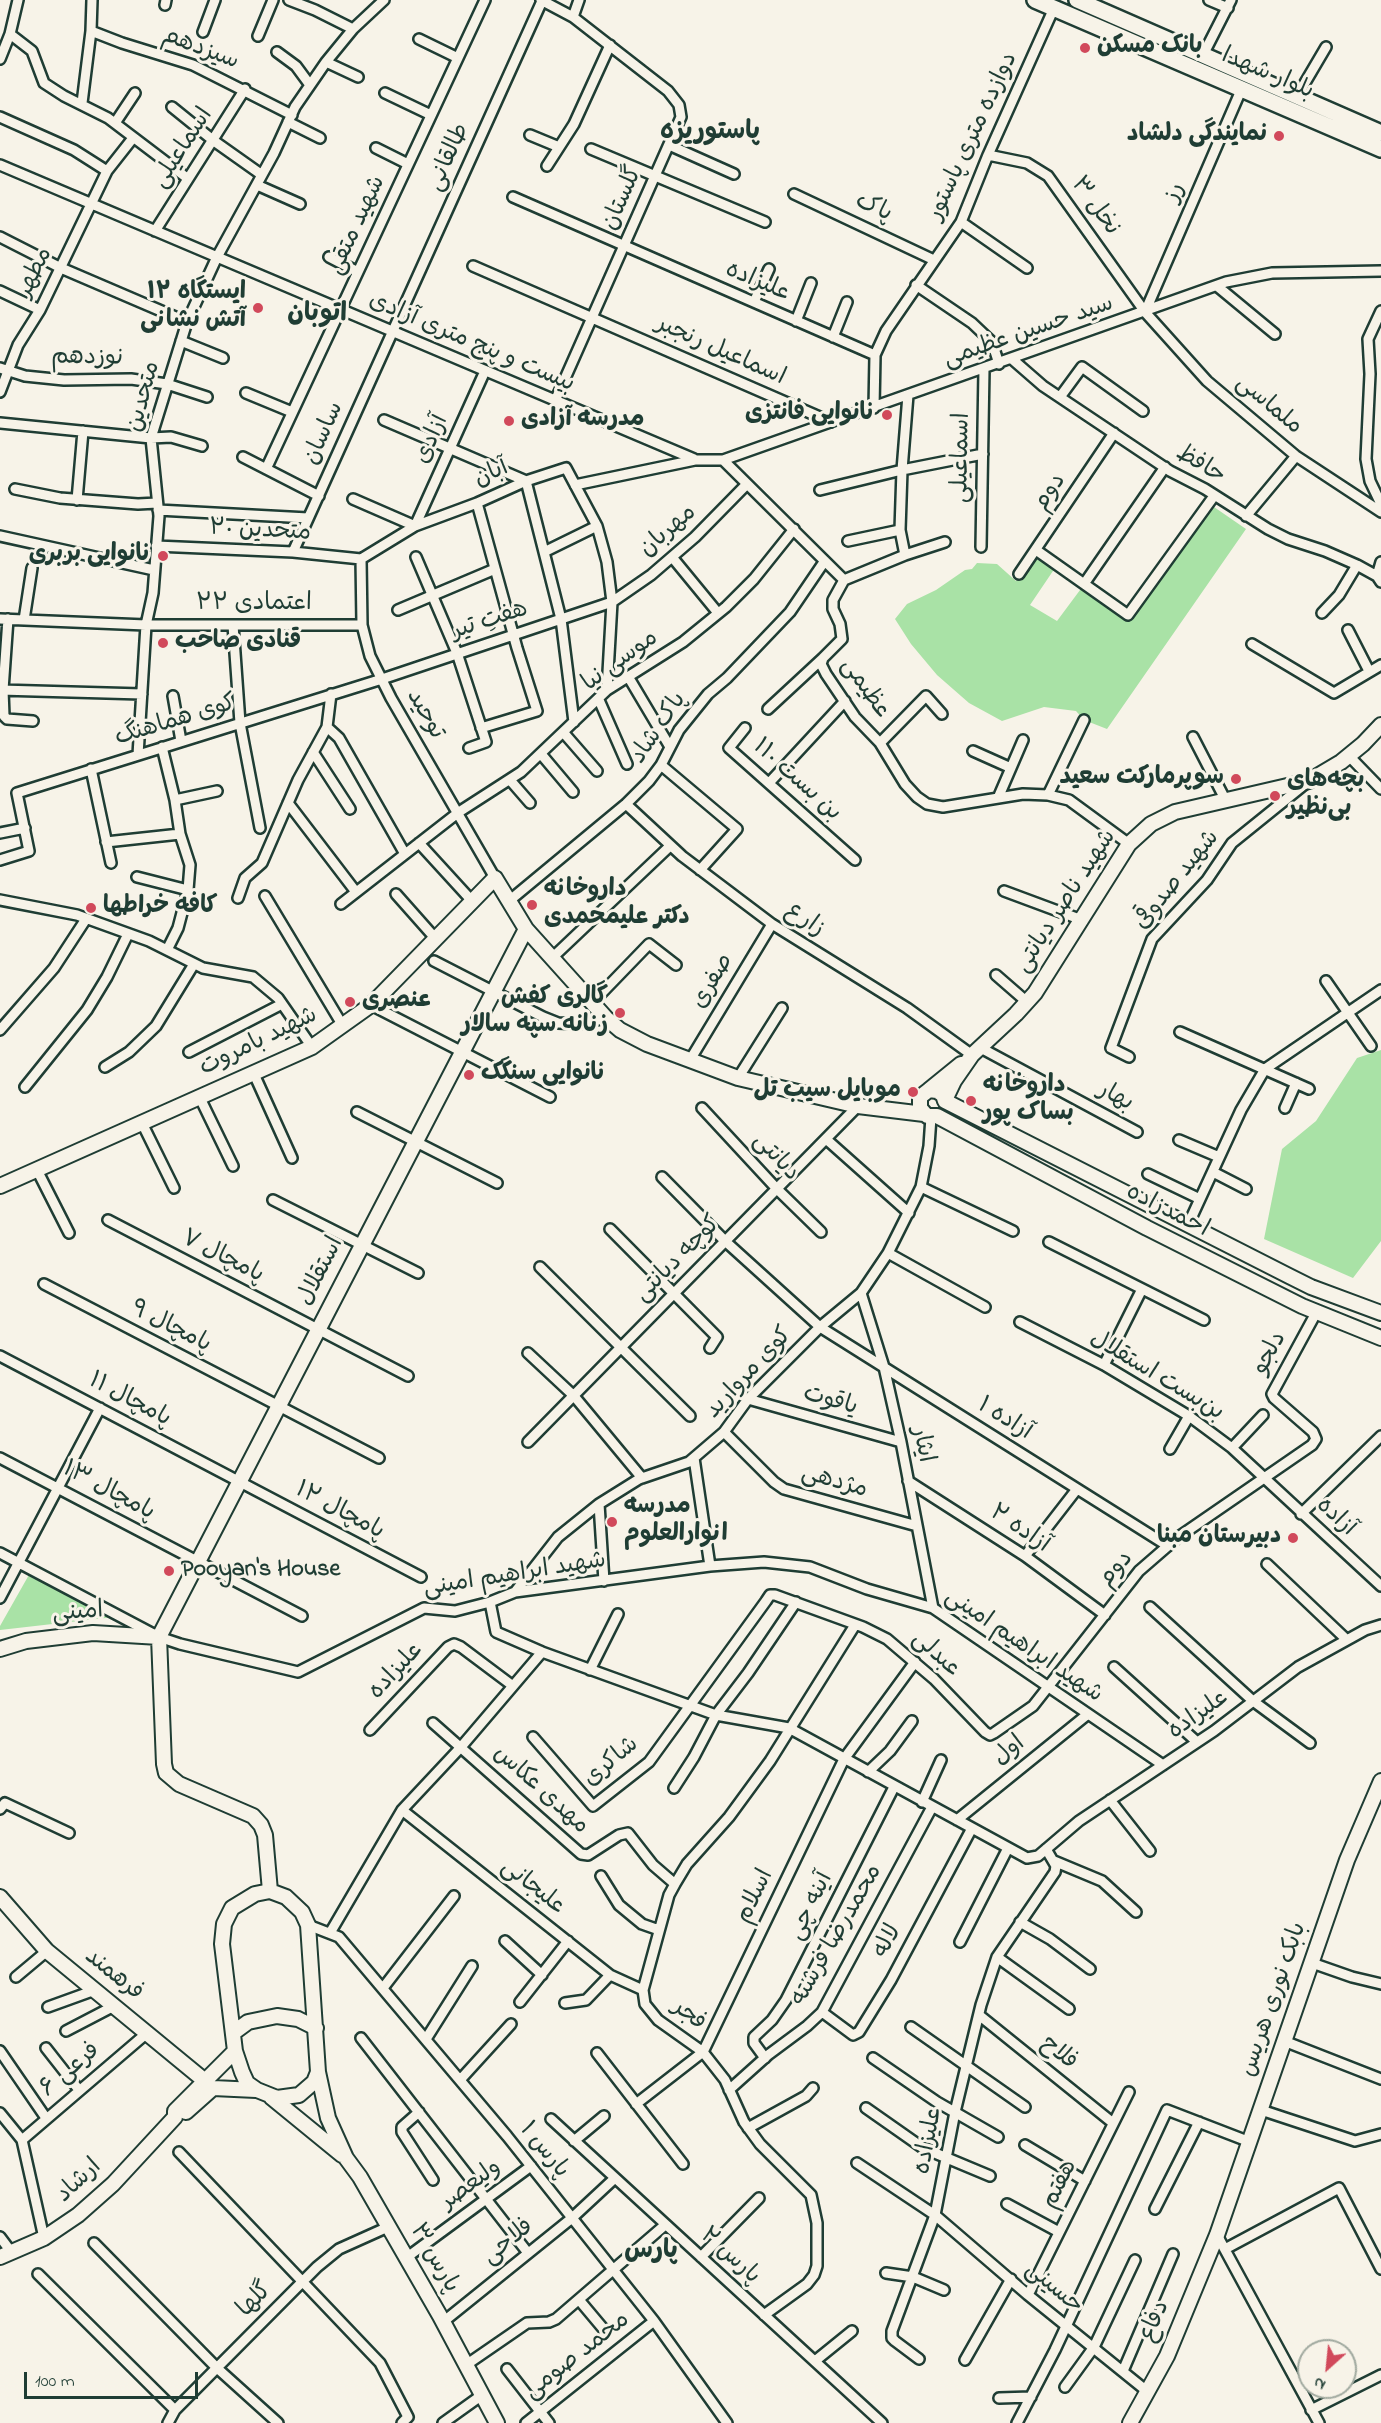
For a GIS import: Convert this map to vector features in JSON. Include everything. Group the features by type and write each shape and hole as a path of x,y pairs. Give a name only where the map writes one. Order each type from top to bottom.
{"main road":[{"name":"بلوار شهدا","path":"1035,0 1381,149"},
{"name":"بلوار شهدا","path":"1077,0 1381,134"},
{"name":"شهید ناصر دیانتی","path":"886,1109 925,1094 973,1054 1027,1002 1053,966 1129,844 1151,824 1174,812 1309,781 1349,756 1381,725"},
{"name":"شهید ناصر دیانتی","path":"495,878 526,929 592,1003 620,1030 647,1044 738,1078 858,1106 931,1115"},
{"name":"شهید بامروت","path":"0,1186 312,1047 371,1005 495,878"},
{"name":"استقلال","path":"159,1637 526,929"},
{"name":"شهید ناصر دیانتی","path":"945,1100 973,1054"},
{"name":"احمدزاده","path":"925,1094 940,1092 945,1100 1311,1287 1380,1310"},
{"path":"925,1094 920,1108 931,1115"},
{"name":"احمدزاده","path":"931,1115 1316,1313 1381,1338"},
{"path":"1248,1279 1257,1260"},
{"name":"امینی","path":"0,1649 26,1641 93,1633 159,1637"},
{"path":"159,1637 166,1773 179,1784 253,1816 261,1825 270,1891"},
{"name":"بابک نوری هریس","path":"1217,2235 1347,1860 1377,1802 1381,1781"},
{"path":"270,1891 286,1896 302,1912 308,1926 318,2072 314,2082 299,2095 277,2098 247,2083 235,2051 222,1944 224,1924 232,1908 243,1900 255,1894 270,1891"},
{"name":"فرهمند","path":"0,1897 47,1951 205,2081"},
{"path":"233,2033 257,2019 277,2016 298,2019 316,2028"},
{"path":"235,2051 175,2112 174,2117 181,2118 213,2088 257,2090"},
{"name":"پارس ۳","path":"318,2072 328,2118 346,2158 360,2177 443,2322 497,2423"},
{"path":"271,2096 346,2158"},
{"name":"ارشاد","path":"6,2255 63,2227 113,2184 174,2117"},
{"name":"دفاع","path":"1130,2423 1167,2356 1217,2235"}],"street":[{"path":"0,59 18,0"},
{"path":"82,103 91,31 92,0"},
{"path":"203,32 215,0"},
{"path":"258,36 273,0"},
{"path":"289,0 353,29"},
{"name":"متحدین","path":"138,755 146,625 153,593 158,506 151,438 187,322 217,257 310,84 353,29 384,0"},
{"name":"شهید متقی","path":"266,469 485,0"},
{"name":"گلستان","path":"542,0 573,17 668,91 678,105 681,117 555,401"},
{"name":"طالقانی","path":"393,332 542,0"},
{"path":"573,17 579,0"},
{"path":"1203,55 1230,4 1209,0"},
{"name":"دوازده متری پاستور","path":"873,408 875,355 886,331 961,222 988,155 1054,8"},
{"name":"سیزدهم","path":"91,31 193,65 245,89 320,138"},
{"path":"6,35 32,51 44,83 115,123 187,178"},
{"path":"419,39 458,57"},
{"path":"547,166 574,124 610,45"},
{"path":"1296,98 1326,47"},
{"path":"277,52 296,66 310,84"},
{"path":"326,62 358,77"},
{"name":"رز","path":"1145,312 1242,88"},
{"name":"اسماعیلی","path":"155,231 245,89"},
{"path":"115,123 135,93"},
{"path":"385,93 431,115"},
{"path":"172,107 214,141 262,174"},
{"path":"0,117 74,150 107,171"},
{"path":"530,135 559,147"},
{"name":"مطهر","path":"0,392 4,370 40,310 107,171 134,138"},
{"path":"669,145 734,174"},
{"path":"376,148 408,164"},
{"path":"591,149 765,222"},
{"name":"نخل ۳","path":"988,155 1027,164 1048,176 1145,312"},
{"name":"بیست و پنج متری آزادی","path":"0,165 695,460"},
{"path":"257,184 300,204"},
{"name":"پاک","path":"795,194 934,260"},
{"name":"علیزاده","path":"513,196 875,355"},
{"path":"961,222 1027,267"},
{"path":"0,237 61,268 187,322"},
{"path":"329,257 358,272"},
{"name":"اسماعیل رنجبر","path":"473,266 831,422"},
{"path":"754,302 769,268"},
{"name":"سید حسین عظیمی","path":"695,460 723,460 1217,286 1272,273 1381,271"},
{"path":"796,321 811,283"},
{"path":"916,285 972,324 992,342 999,364"},
{"path":"1217,286 1275,334"},
{"path":"0,291 40,310"},
{"path":"833,337 847,302"},
{"path":"1381,311 1368,339 1370,374 1366,459 1370,481 1381,504"},
{"name":"ملماسی","path":"1145,312 1207,381 1296,456 1381,512"},
{"name":"ساسان","path":"293,552 393,332"},
{"path":"181,341 223,358"},
{"name":"حافظ","path":"1012,359 1042,386 1165,467 1246,516 1287,539 1325,551 1357,565 1379,579"},
{"path":"1060,397 1082,367 1143,411"},
{"name":"اسماعیلی","path":"981,547 984,369"},
{"name":"نوزدهم","path":"4,370 25,376 64,380 131,379 167,384 207,397"},
{"name":"آزادی","path":"415,526 485,371"},
{"path":"246,393 292,412"},
{"path":"905,555 900,530 908,395"},
{"path":"384,420 526,481 561,619 574,722"},
{"path":"0,423 151,438 171,437 202,446"},
{"path":"77,500 83,431"},
{"name":"دوم","path":"1019,574 1114,433"},
{"path":"820,490 902,470 983,454"},
{"path":"1246,516 1296,456"},
{"path":"243,458 319,496"},
{"path":"607,690 612,602 607,562 597,526 575,485 695,460"},
{"path":"723,460 844,580 905,555 945,542"},
{"path":"1084,584 1165,467"},
{"name":"آبان","path":"361,559 415,526 477,503 526,481 566,468 575,485"},
{"name":"مهربان","path":"612,602 672,557 703,530 747,484"},
{"path":"15,489 77,500 116,501 308,518"},
{"path":"1036,550 1128,615 1214,496"},
{"path":"353,499 415,526"},
{"path":"477,503 513,635 537,711 481,728"},
{"path":"544,552 597,526"},
{"name":"موسی نیا","path":"341,904 459,813 510,780 541,754 607,690 682,642 718,613 754,579 794,529"},
{"path":"848,541 900,530"},
{"path":"0,537 154,570"},
{"name":"متحدین ۲۰","path":"156,546 293,552 361,559"},
{"path":"416,557 457,653 486,742 469,748"},
{"path":"672,557 718,613"},
{"name":"توحید","path":"361,559 362,625 370,656 495,878"},
{"name":"پاک شاد","path":"509,901 626,804 661,765 679,730 708,694 727,678 789,612 824,562"},
{"path":"1379,579 1381,562"},
{"path":"1322,612 1339,595 1357,565"},
{"path":"24,620 32,568"},
{"path":"398,610 495,569"},
{"name":"عظیمی","path":"844,580 833,600 833,609 840,624 842,639 823,658 822,664 826,674 855,717 880,743 905,784 927,804 943,807 998,798"},
{"name":"هفتِ تیر","path":"382,679 612,602"},
{"path":"4,619 2,690 4,716 7,719 33,721"},
{"name":"اعتمادی ۲۲","path":"4,619 146,625 362,625"},
{"path":"233,625 240,723 260,828"},
{"path":"1348,630 1369,671"},
{"path":"1252,644 1334,693 1381,665"},
{"path":"768,708 823,658"},
{"path":"629,678 670,747"},
{"name":"کوی هماهنگ","path":"25,828 17,793 382,679"},
{"path":"2,690 142,694"},
{"path":"238,898 245,878 262,863 288,803 327,727 331,694"},
{"path":"173,696 181,741"},
{"path":"880,743 926,696 942,714"},
{"path":"598,700 627,764"},
{"path":"769,783 845,701"},
{"path":"1048,795 1084,720"},
{"path":"327,727 339,738 405,854"},
{"name":"بن بست ۱۱۰","path":"745,728 729,748 855,860"},
{"path":"563,732 597,771"},
{"path":"1193,737 1226,799"},
{"path":"998,798 1023,741"},
{"path":"162,747 176,800 180,834 190,865 188,890 178,928 167,950"},
{"path":"973,751 1011,768"},
{"path":"313,752 350,809"},
{"path":"541,754 573,792"},
{"path":"1349,756 1381,789"},
{"path":"661,765 737,829 700,870"},
{"path":"91,769 111,863"},
{"path":"510,780 530,804"},
{"name":"شهید صدوقی","path":"1129,1057 1111,1048 1152,939 1207,880 1232,843 1309,781"},
{"path":"176,800 217,791"},
{"path":"998,798 1023,794 1048,795 1069,800 1129,844"},
{"path":"288,803 356,892"},
{"name":"زارع","path":"626,804 670,846 772,924 907,1008 973,1054"},
{"path":"0,833 25,828 29,851 0,860"},
{"path":"106,842 180,834"},
{"path":"419,843 472,901"},
{"path":"552,958 670,846"},
{"path":"137,877 188,890"},
{"path":"1004,891 1082,920"},
{"path":"396,894 435,938"},
{"path":"265,896 343,1026"},
{"path":"0,900 86,919 167,950 203,969 253,977 282,1004 312,1047"},
{"path":"0,1030 54,968 86,919"},
{"name":"صفری","path":"690,1060 772,924"},
{"path":"25,1087 87,1010 128,934"},
{"path":"592,1003 649,944 676,965"},
{"path":"434,961 558,1023 579,1024 606,1018"},
{"path":"105,1067 129,1052 156,1026 194,964"},
{"path":"996,975 1027,1002"},
{"path":"1326,981 1371,1046"},
{"path":"1188,1225 1241,1110 1266,1069 1381,990"},
{"path":"189,1052 282,1004"},
{"path":"371,1005 549,1097"},
{"path":"738,1078 782,1008"},
{"path":"1180,1032 1309,1089"},
{"name":"بهار","path":"973,1054 1137,1132"},
{"path":"254,1074 292,1158"},
{"path":"1285,1108 1296,1083"},
{"path":"200,1098 233,1166"},
{"name":"کوچه دیانتی","path":"528,1442 858,1106"},
{"name":"دیانتی","path":"702,1108 821,1233"},
{"path":"357,1112 497,1183"},
{"name":"کوی مروارید","path":"514,1592 558,1537 599,1504 642,1478 694,1458 724,1432 748,1399 820,1327 861,1293 888,1252 921,1187 929,1146 931,1115"},
{"path":"142,1123 174,1188"},
{"path":"825,1139 909,1213"},
{"path":"1179,1140 1220,1157"},
{"path":"37,1170 69,1233"},
{"path":"1213,1172 1246,1190"},
{"path":"1148,1174 1200,1199"},
{"name":"آزاده ۱","path":"662,1177 725,1241 820,1327 1168,1546"},
{"path":"921,1187 1013,1232"},
{"path":"273,1200 417,1273"},
{"name":"پامچال ۷","path":"108,1220 408,1376"},
{"path":"610,1229 717,1337 710,1348"},
{"path":"1049,1242 1204,1320"},
{"path":"888,1252 985,1307"},
{"path":"540,1267 690,1416"},
{"name":"پامچال ۹","path":"44,1284 379,1458"},
{"path":"1104,1365 1142,1289"},
{"name":"ایثار","path":"861,1293 884,1367 933,1608"},
{"name":"دلجو","path":"1263,1479 1312,1445 1316,1439 1313,1432 1272,1394 1316,1313"},
{"name":"بن‌بست استقلال","path":"1020,1322 1104,1365 1189,1416 1232,1448 1263,1479"},
{"path":"528,1353 574,1396 642,1478"},
{"name":"پامچال ۱۱","path":"0,1356 240,1482"},
{"name":"یاقوت","path":"748,1399 901,1442"},
{"path":"0,1598 100,1408"},
{"path":"1232,1448 1263,1415"},
{"path":"1170,1449 1189,1416"},
{"name":"مژدهی","path":"724,1432 774,1482 784,1489 917,1526"},
{"path":"1301,1514 1381,1436"},
{"name":"پامچال ۱۳","path":"0,1458 302,1616"},
{"path":"694,1458 711,1566"},
{"name":"دوم","path":"1049,1687 1139,1571 1168,1546 1263,1479"},
{"name":"آزاده","path":"1263,1479 1381,1586"},
{"name":"آزاده ۲","path":"909,1481 1025,1556 1105,1615"},
{"name":"پامچال ۱۲","path":"240,1482 421,1577"},
{"path":"1025,1556 1077,1489"},
{"path":"599,1504 604,1581"},
{"name":"شهید ابراهیم امینی","path":"0,1553 159,1637 298,1672 424,1608 455,1611 490,1602 514,1592 711,1566 764,1562 810,1567 867,1589 933,1608 1163,1765"},
{"path":"1267,1564 1347,1640"},
{"name":"عبدلی","path":"690,1707 770,1595 796,1602 887,1639 934,1678 984,1732 990,1735 1033,1706 1049,1687"},
{"path":"490,1602 496,1632 542,1652 690,1707 716,1715 789,1728 1008,1848 960,1942"},
{"path":"674,1788 694,1757 716,1715 748,1673 796,1602"},
{"path":"1150,1607 1253,1701 1310,1743"},
{"path":"590,1670 618,1614"},
{"name":"فجر","path":"764,2315 807,2284 818,2266 817,2223 811,2195 760,2145 748,2128 725,2080 703,2052 658,2020 645,2004 643,1990 669,1895 675,1884 687,1864 729,1817 770,1761 855,1625"},
{"name":"علیزاده","path":"1008,1848 1027,1858 1038,1856 1079,1821 1197,1742 1298,1667 1365,1630 1381,1625"},
{"name":"علیزاده","path":"370,1730 448,1647 454,1644 513,1686"},
{"path":"330,1933 402,1810 461,1747 542,1652"},
{"name":"اسلام","path":"703,2052 844,1759 915,1662"},
{"path":"1114,1667 1197,1742"},
{"name":"شاکری","path":"533,1737 593,1806 649,1762 690,1707"},
{"name":"اول","path":"957,1820 1088,1714"},
{"path":"868,1772 890,1751 912,1721"},
{"name":"مهدی عکاس","path":"433,1723 581,1854 588,1855 619,1835 628,1833 653,1865 675,1884"},
{"path":"922,1802 941,1760"},
{"name":"آینه چی","path":"765,2058 754,2043 754,2037 772,2020 786,2000 894,1787"},
{"path":"1110,1800 1150,1851"},
{"path":"0,1809 5,1803 69,1833"},
{"name":"محمدرضا فرشته","path":"729,2090 822,2012 932,1807"},
{"name":"علیجانی","path":"402,1810 610,1975 643,1990"},
{"name":"لاله","path":"822,2012 853,2035 859,2032 891,1980 972,1828"},
{"path":"1046,1849 1054,1862 1102,1881 1136,1912"},
{"name":"علیزاده","path":"919,2359 892,2338 892,2331 935,2215 966,2066 997,1957 1055,1872 1054,1862"},
{"path":"601,1876 619,1905 642,1924 659,1930"},
{"path":"383,1988 454,1896"},
{"path":"1020,1922 1050,1939 1090,1969"},
{"name":"پارس ۱","path":"308,1926 339,1937 426,2039 531,2166 654,2321 726,2423"},
{"path":"505,1941 542,1975"},
{"path":"520,2002 568,1941"},
{"path":"16,1977 47,1951"},
{"path":"997,1957 1069,2009"},
{"path":"1312,1963 1381,1984"},
{"path":"426,2039 472,1966"},
{"path":"565,2003 586,2000 610,1975"},
{"path":"48,2007 95,1990"},
{"path":"66,2031 114,2006"},
{"name":"فلاح","path":"979,2015 1113,2123"},
{"path":"460,2080 511,2024"},
{"path":"911,2027 1024,2107"},
{"name":"فرعی ۶","path":"22,2140 147,2033"},
{"path":"361,2038 528,2253"},
{"path":"1284,2041 1381,2079"},
{"path":"46,2048 79,2090"},
{"path":"0,2051 46,2118"},
{"path":"636,2104 703,2052"},
{"path":"597,2053 683,2164"},
{"path":"873,2058 955,2112 998,2137"},
{"path":"748,2128 806,2096 813,2088"},
{"name":"هفتم","path":"1028,2295 1129,2092"},
{"path":"866,2108 923,2148 990,2176"},
{"path":"1017,2423 1167,2110 1250,2142"},
{"path":"1261,2110 1355,2141 1381,2134"},
{"path":"419,2112 402,2127 402,2132 433,2180"},
{"path":"0,2113 22,2140 44,2238"},
{"path":"574,2141 604,2116"},
{"name":"پارس ۲","path":"551,2119 882,2423"},
{"path":"1155,2209 1200,2122"},
{"path":"1024,2145 1085,2181"},
{"path":"179,2152 380,2363 408,2417 402,2423"},
{"path":"857,2163 935,2215"},
{"name":"ولیعصر","path":"406,2258 531,2166"},
{"name":"فلاحی","path":"443,2322 572,2218 615,2178"},
{"path":"1225,2249 1339,2188 1381,2269"},
{"path":"701,2257 759,2198"},
{"path":"1007,2204 1059,2232"},
{"name":"حسینی","path":"935,2215 1028,2295 1148,2392"},
{"path":"466,2365 527,2323 552,2321 580,2301 665,2225"},
{"name":"علیزاده","path":"924,2246 932,2225"},
{"name":"گلها","path":"168,2423 175,2410 339,2249 388,2227"},
{"path":"1217,2235 1318,2423"},
{"path":"0,2237 6,2255"},
{"path":"94,2243 217,2368 278,2423"},
{"path":"1124,2371 1173,2254"},
{"path":"1065,2387 1094,2347 1135,2260"},
{"path":"886,2273 913,2277 944,2290"},
{"path":"38,2274 175,2410"},
{"path":"965,2360 1011,2279"},
{"path":"580,2301 606,2332"},
{"name":"محمد صومی","path":"526,2423 654,2321"},
{"path":"815,2361 852,2331"},
{"path":"507,2369 549,2423"},
{"path":"1311,2410 1381,2375"},
{"path":"443,2423 482,2395"},
{"path":"999,2397 1031,2397"}],"green space":[{"path":"1214,507 1246,529 1107,729 1084,720 1076,711 1044,707 1002,721 969,703 937,675 911,644 895,619 907,604 936,590 965,570 972,569 977,563 997,564 1016,581 1029,562 1037,560 1046,561 1055,568 1030,605 1057,621 1083,586 1129,619"},
{"path":"1381,1050 1381,1241 1353,1278 1264,1239 1282,1149 1316,1121 1357,1058"},
{"path":"30,1573 114,1617 0,1630 0,1626"}],"place":[{"name":"بانک مسکن","path":"1085,48"},
{"name":"نمایندگی دلشاد","path":"1279,136"},
{"name":"ایستگاه ۱۲ آتش نشانی","path":"258,308"},
{"name":"نانوایی فانتزی","path":"887,415"},
{"name":"مدرسه آزادی","path":"509,421"},
{"name":"نانوایی بربری","path":"163,556"},
{"name":"قنادی صاحب","path":"163,643"},
{"name":"سوپرمارکت سعید","path":"1236,779"},
{"name":"بچه‌های بی‌نظیر","path":"1275,796"},
{"name":"داروخانه دکتر علیمحمدی","path":"532,905"},
{"name":"کافه خراطها","path":"91,908"},
{"name":"عنصری","path":"350,1002"},
{"name":"گالری کفش زنانه سپه سالار","path":"620,1013"},
{"name":"نانوایی سنگک","path":"469,1075"},
{"name":"موبایل سیب تل","path":"913,1092"},
{"name":"داروخانه بساک پور","path":"971,1101"},
{"name":"مدرسه انوارالعلوم","path":"612,1522"},
{"name":"دبیرستان مبنا","path":"1293,1538"},
{"name":"Pooyan's House","path":"169,1571"}],"district":[{"name":"پاستوریزه","path":"710,134"},
{"name":"اتوبان","path":"317,316"},
{"name":"پارس","path":"651,2253"}]}
